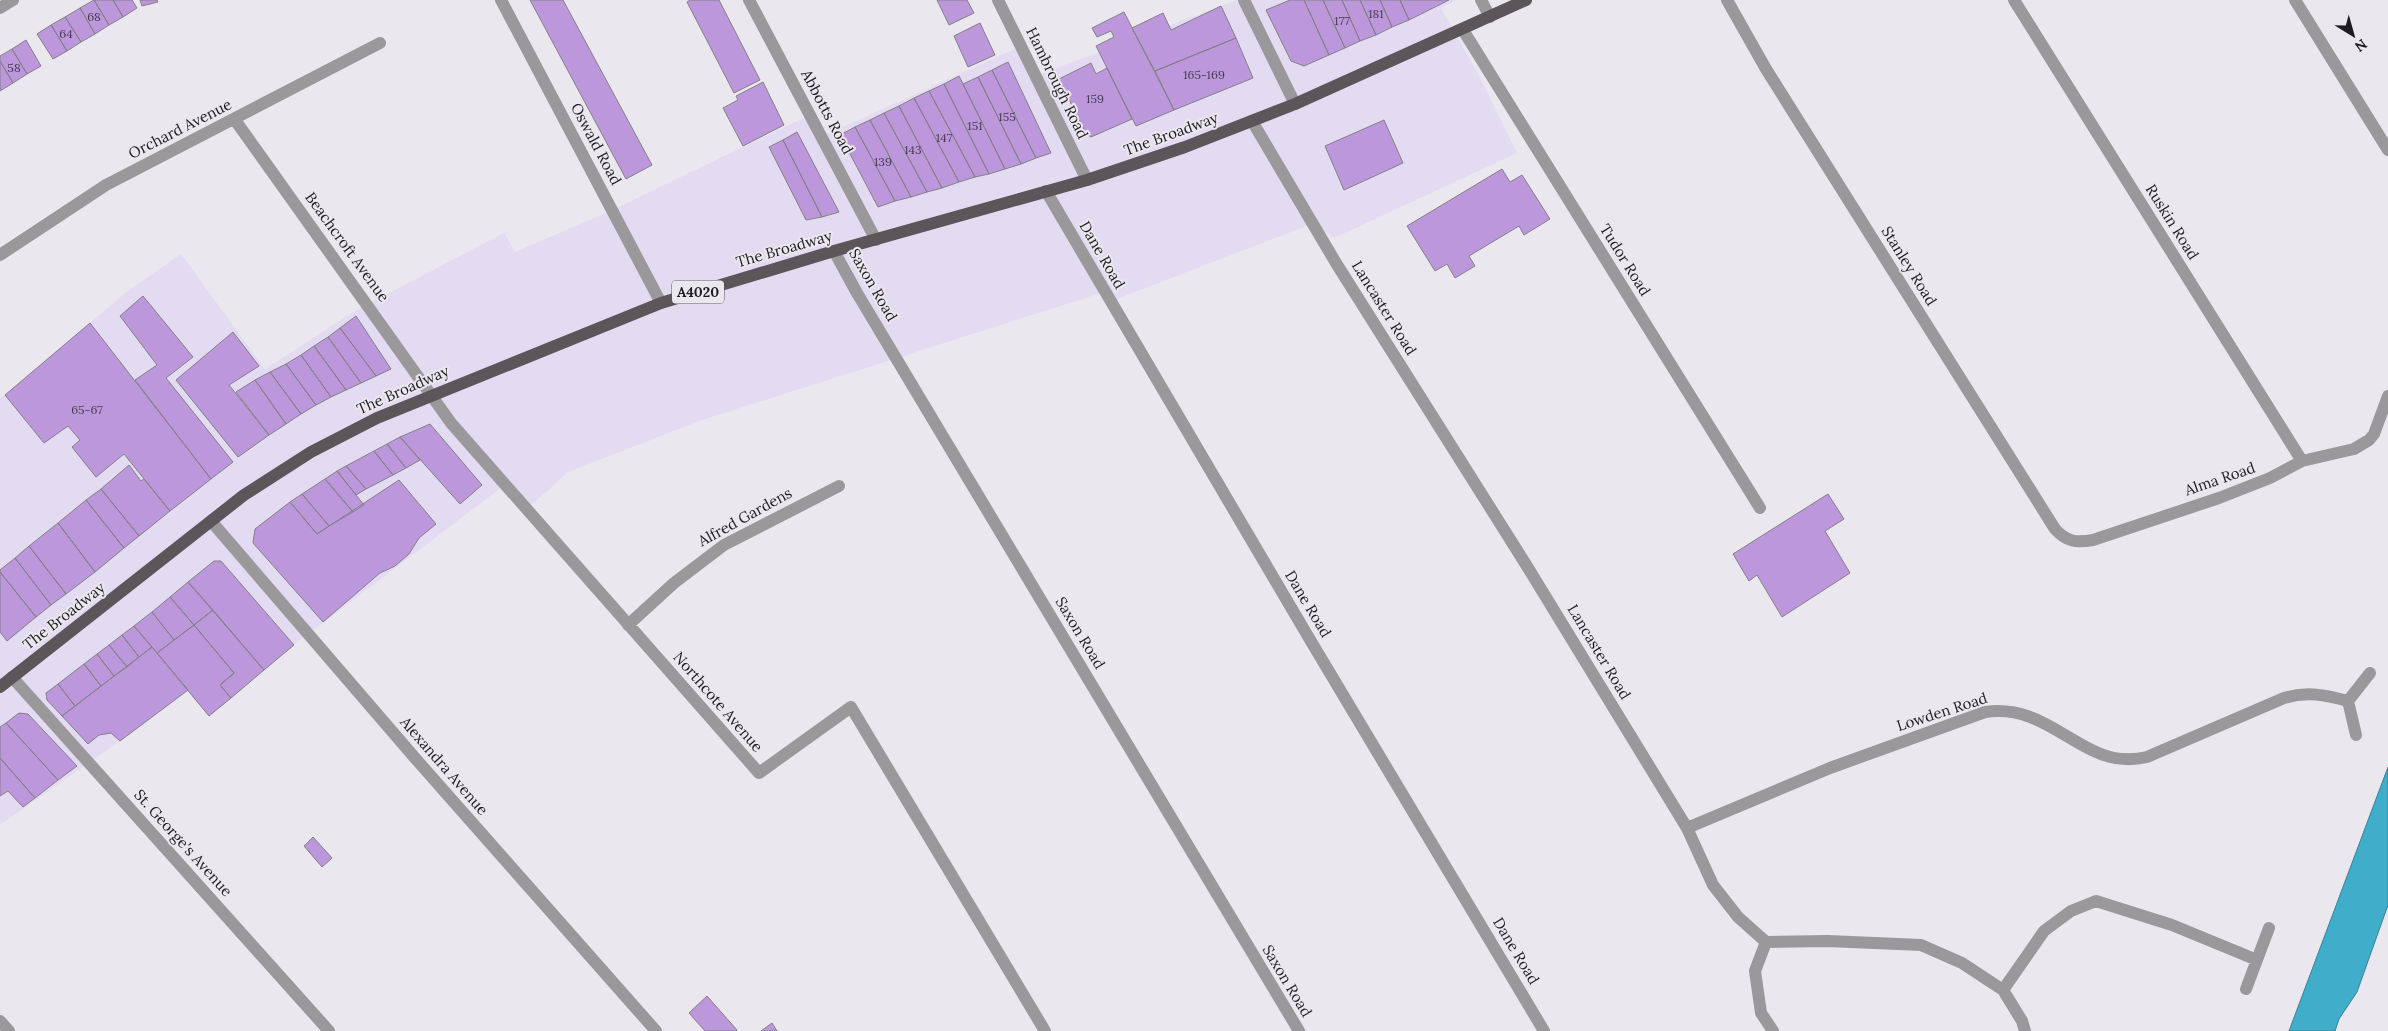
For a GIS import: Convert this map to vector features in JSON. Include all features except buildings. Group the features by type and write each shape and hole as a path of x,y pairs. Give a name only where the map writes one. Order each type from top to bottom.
{"main road":[{"name":"The Broadway","path":"0,687 244,495 310,452 377,418 432,394 662,303 834,251 1087,180 1185,147 1295,104 1526,0"}],"street":[{"path":"0,8 13,0"},
{"name":"Oswald Road","path":"501,0 662,303"},
{"name":"Abbotts Road","path":"749,0 876,240"},
{"name":"Hambrough Road","path":"998,0 1087,180"},
{"path":"1244,0 1295,104"},
{"path":"1481,0 1490,17"},
{"name":"Stanley Road","path":"1727,0 1766,69 2003,448 2055,529 2072,542"},
{"name":"Ruskin Road","path":"2014,0 2302,461"},
{"path":"2295,0 2388,150"},
{"name":"Tudor Road","path":"1463,30 1760,508"},
{"name":"Orchard Avenue","path":"0,255 106,185 235,120 380,43"},
{"name":"Beachcroft Avenue","path":"235,120 432,394"},
{"name":"Lancaster Road","path":"1252,121 1336,263 1525,562 1687,828 1713,884 1738,917 1766,942"},
{"name":"Dane Road","path":"1046,191 1309,638 1544,1031"},
{"name":"Saxon Road","path":"834,251 857,293 1298,1031"},
{"name":"Northcote Avenue","path":"432,394 451,423 759,773 851,707 1045,1031"},
{"name":"Alma Road","path":"2072,542 2093,540 2219,498 2270,478 2302,461 2354,449 2369,440 2374,434 2388,396"},
{"name":"Alfred Gardens","path":"628,625 674,583 717,549 748,531 839,486"},
{"name":"Alexandra Avenue","path":"211,521 415,758 656,1031"},
{"path":"2356,735 2348,701 2370,674"},
{"name":"St. George's Avenue","path":"12,677 329,1031"},
{"name":"Lowden Road","path":"1687,828 1830,768 1985,712 2006,711 2033,717 2100,755 2112,759 2133,760 2173,747 2292,695 2320,693 2348,701"},
{"path":"2003,990 2044,931 2071,911 2096,901 2172,925 2257,960"},
{"path":"2246,989 2269,928"},
{"path":"1773,1031 1761,1013 1755,971 1766,942 1828,941 1921,945 1962,963 2003,990 2022,1021 2025,1031"},
{"path":"0,1021 9,1031"}],"shaded area":[{"path":"1237,0 1457,0 1441,8 1477,72 1517,153 1334,238 1314,223 1109,302 1101,293 702,420 568,472 529,507 506,484 294,645 209,716 188,691 0,825 0,399 129,290 181,254 265,369 353,312 504,233 515,252 608,212 810,115 821,137 1019,47 1033,77"}],"water":[{"path":"2388,767 2388,905 2357,992 2339,1019 2335,1031 2289,1031"}]}
